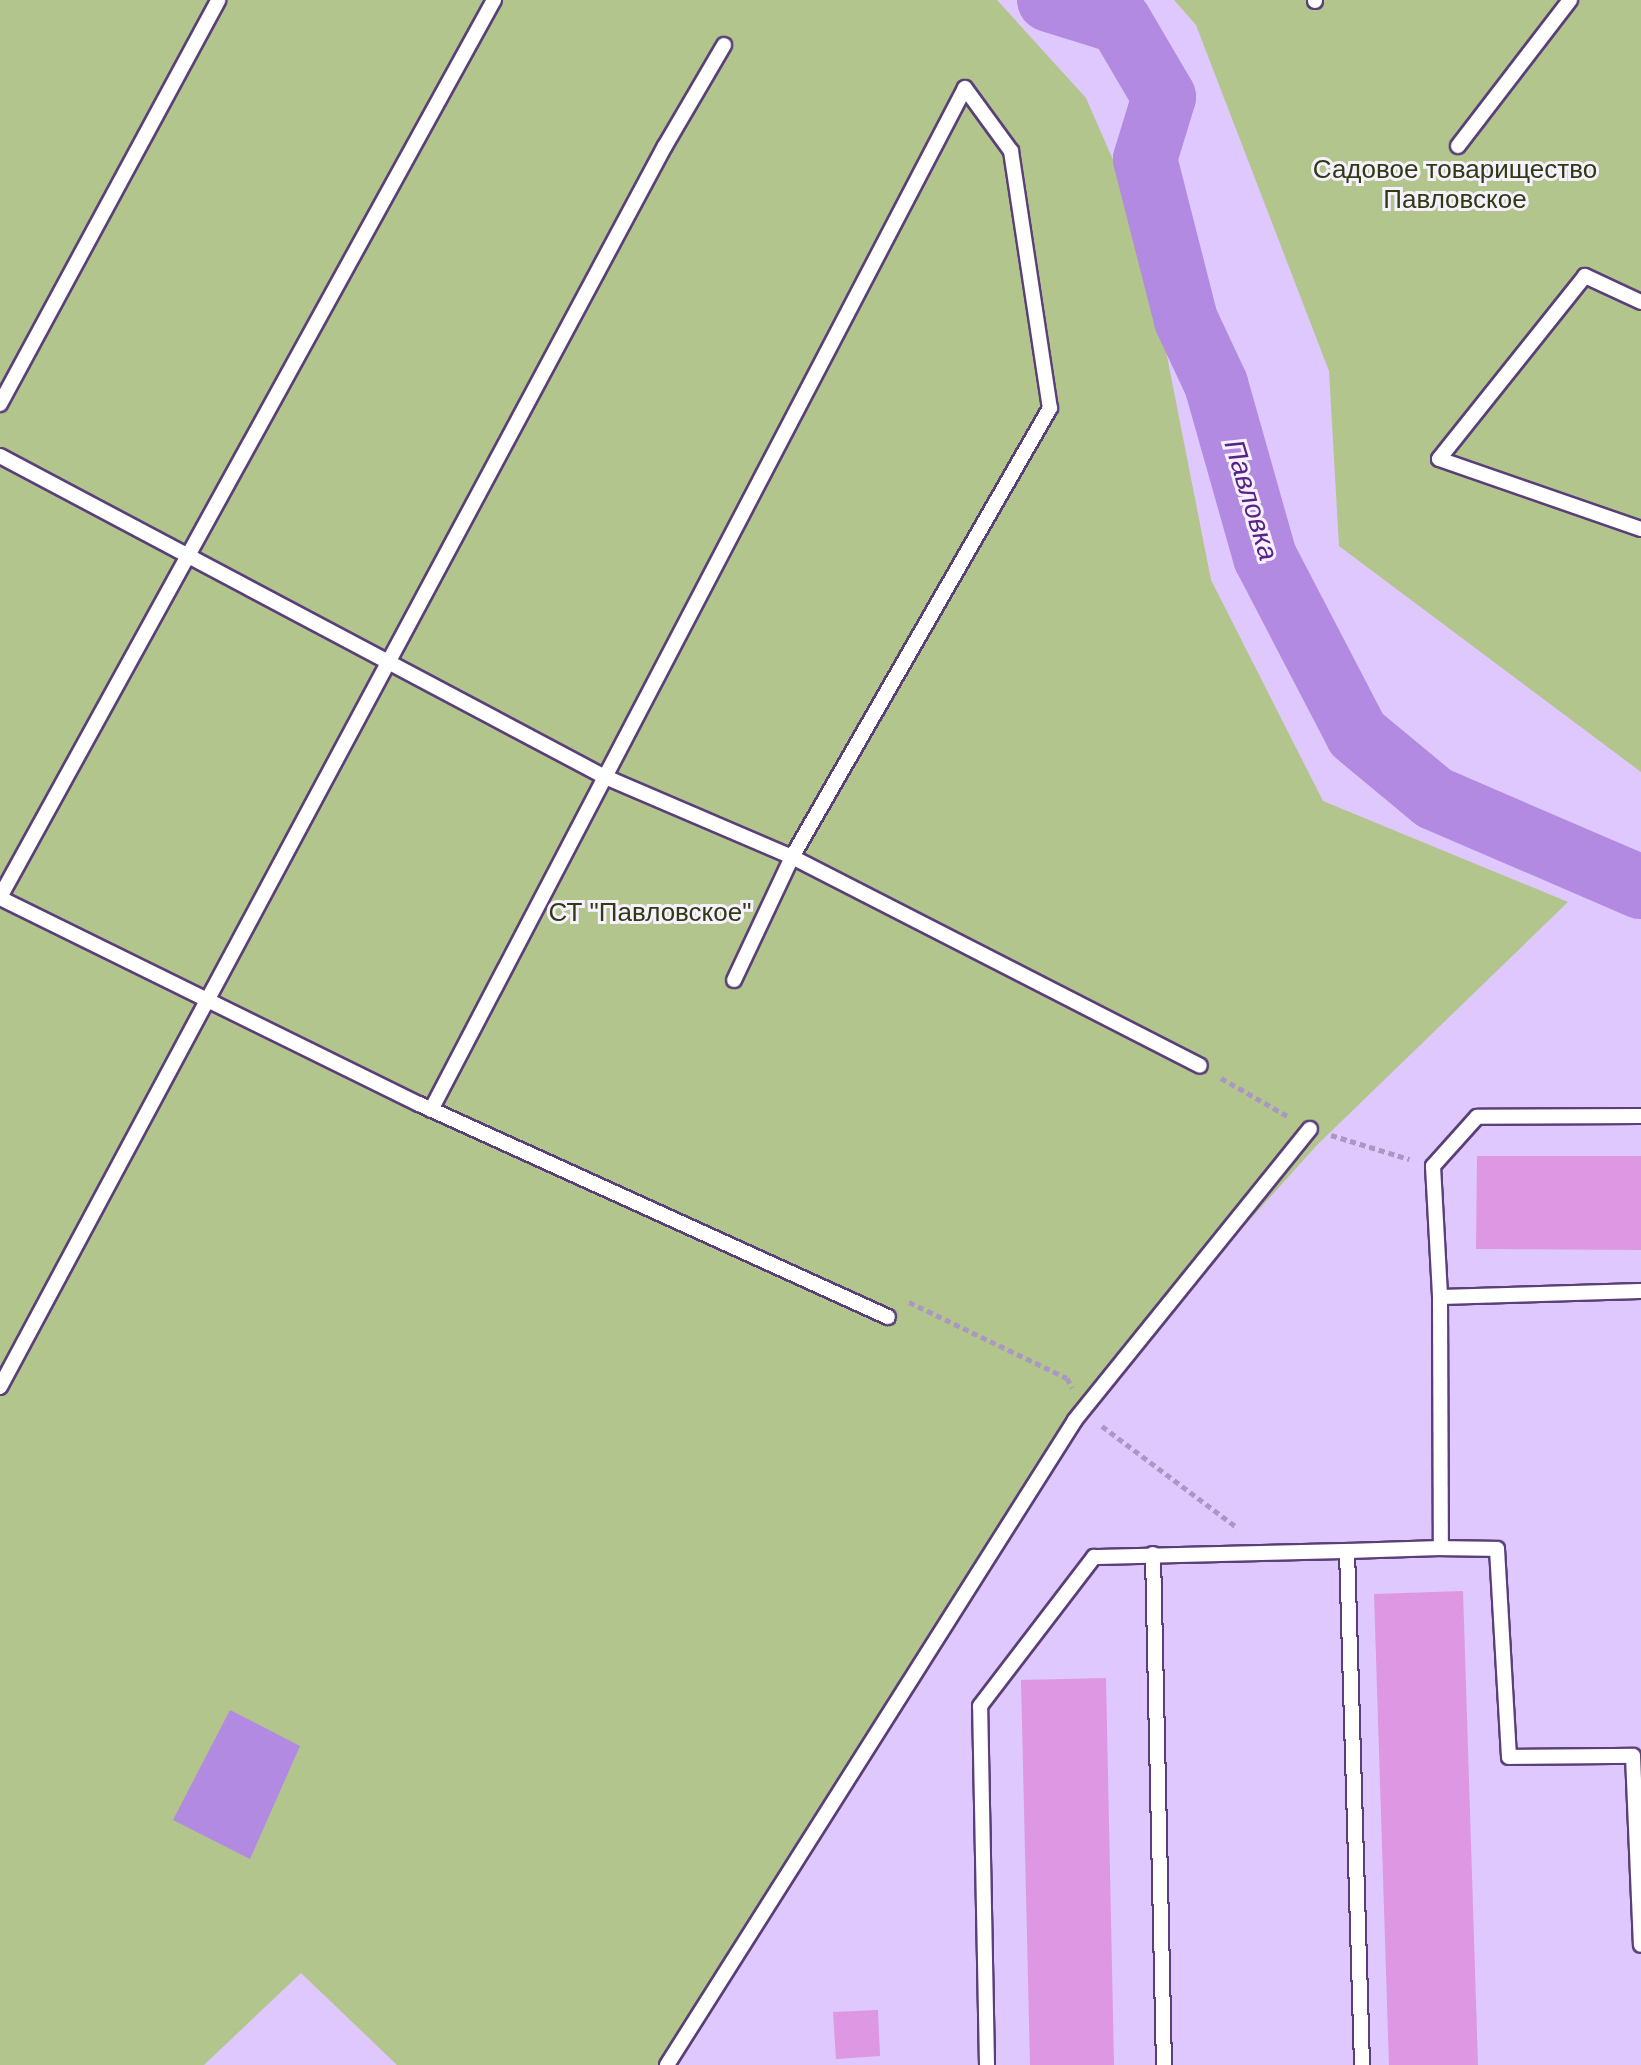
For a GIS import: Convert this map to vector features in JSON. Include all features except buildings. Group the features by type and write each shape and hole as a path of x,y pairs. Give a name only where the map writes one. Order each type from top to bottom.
{"lane":[{"path":"0,404 218,0"},
{"path":"494,0 0,897 431,1110 888,1317"},
{"path":"1458,146 1570,0"},
{"path":"0,1387 724,45"},
{"path":"431,1110 965,88 1011,151 1050,408 792,857 734,980"},
{"path":"1641,302 1585,276 1439,459 1641,529"},
{"path":"0,456 391,660 603,776 792,857 1200,1066"},
{"path":"1441,1548 1440,1297 1433,1166 1477,1117 1641,1116"},
{"path":"667,2065 1083,1411 1310,1129"},
{"path":"1440,1297 1641,1291"},
{"path":"987,2065 980,1706 1094,1557 1497,1549 1509,1757 1637,1756 1641,1945"},
{"path":"1347,1551 1362,2065"},
{"path":"1153,1554 1164,2065"}],"path":[{"path":"888,1317 909,1302 1067,1378 1083,1411 1248,1532"}],"green space":[{"name":"СТ \"Павловское\"","path":"0,0 997,0 1086,98 1141,224 1211,580 1323,801 1568,902 1317,1145 1074,1415 666,2065 397,2065 301,1973 204,2065 0,2065"},
{"name":"Садовое товарищество Павловское","path":"1174,0 1641,0 1641,772 1339,546 1329,371 1196,25"}],"shaded area":[{"path":"230,1710 300,1746 250,1859 173,1820"}],"waterway":[{"name":"Павловка","path":"1049,0 1120,22 1164,97 1145,159 1186,320 1216,384 1265,557 1357,734 1434,798 1641,887"}]}
